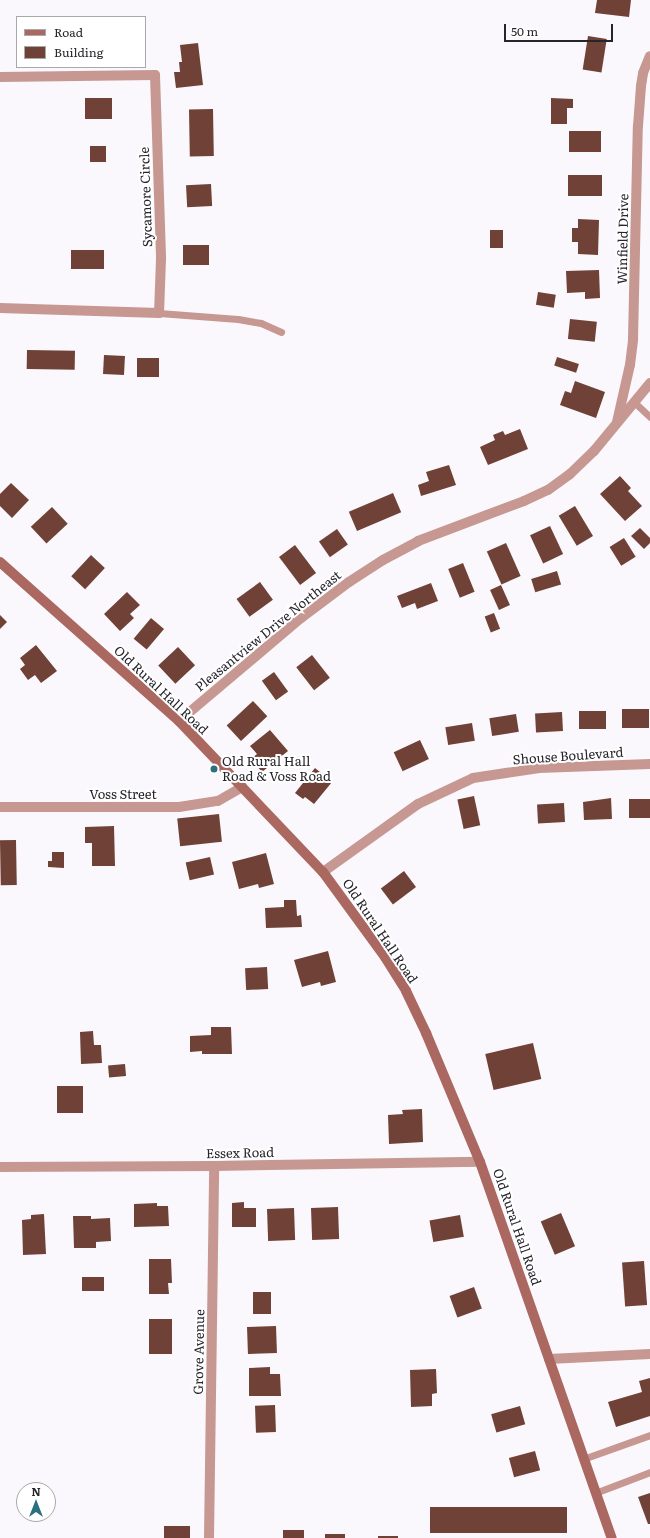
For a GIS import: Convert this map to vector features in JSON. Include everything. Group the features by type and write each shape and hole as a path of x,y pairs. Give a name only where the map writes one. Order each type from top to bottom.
{"main road":[{"name":"Old Rural Hall Road","path":"0,562 179,721 242,787 322,872 380,951 406,991 426,1033 480,1162 612,1538"}],"street":[{"name":"Winfield Drive","path":"617,422 630,366 633,339 639,106 643,73 650,56"},
{"name":"Sycamore Circle","path":"0,77 155,75 161,259 159,313"},
{"path":"0,308 159,313"},
{"name":"Pleasantview Drive Northeast","path":"179,721 302,618 349,582 383,560 418,541 524,501 548,490 570,474 594,451 650,383"},
{"name":"Shouse Boulevard","path":"322,872 418,804 473,778 539,768 650,764"},
{"name":"Voss Street","path":"0,807 179,807 218,801 242,787"},
{"name":"Essex Road","path":"0,1167 214,1166 480,1162"},
{"name":"Grove Avenue","path":"209,1538 214,1166"},
{"path":"549,1359 650,1354"}],"lane":[{"path":"159,313 238,319 261,323 281,332"},
{"path":"634,402 650,417"},
{"path":"583,1459 650,1435"},
{"path":"595,1493 650,1472"}],"building":[{"path":"597,0 631,0 629,17 595,13"},
{"path":"588,36 607,39 601,73 583,70"},
{"path":"198,43 203,85 176,88 174,72 180,72 179,62 182,62 180,45"},
{"path":"85,98 112,98 112,119 85,119"},
{"path":"551,98 573,99 573,108 567,108 567,124 551,124"},
{"path":"189,109 213,109 214,156 190,156"},
{"path":"569,131 601,131 601,152 569,152"},
{"path":"90,146 106,146 106,162 90,162"},
{"path":"568,175 602,175 602,196 568,196"},
{"path":"211,184 212,206 187,207 186,185"},
{"path":"578,219 599,220 598,255 578,254 578,242 572,242 572,228 578,228"},
{"path":"490,230 503,230 503,248 490,248"},
{"path":"183,245 209,245 209,265 183,265"},
{"path":"71,250 104,250 104,269 71,269"},
{"path":"599,270 600,298 585,299 585,292 567,293 566,271"},
{"path":"538,292 556,295 554,308 536,305"},
{"path":"570,319 597,322 595,342 568,339"},
{"path":"27,350 75,351 75,370 27,369"},
{"path":"104,355 125,356 124,375 103,374"},
{"path":"557,357 579,364 576,373 554,366"},
{"path":"137,358 159,358 159,377 137,377"},
{"path":"575,381 605,392 596,418 560,405 565,391 571,393"},
{"path":"520,429 528,449 488,465 480,447 495,440 493,435 503,431 505,435"},
{"path":"449,465 456,485 421,496 418,485 429,481 426,472"},
{"path":"620,476 631,488 628,491 642,506 625,521 600,494"},
{"path":"11,483 29,500 12,518 0,506 0,494"},
{"path":"393,493 401,512 357,531 349,512"},
{"path":"575,506 593,536 577,546 559,516"},
{"path":"52,507 68,524 46,544 31,527"},
{"path":"550,526 563,554 543,563 530,535"},
{"path":"640,528 650,538 650,543 644,549 631,536"},
{"path":"337,529 348,545 330,557 319,542"},
{"path":"624,538 636,557 621,566 610,547"},
{"path":"506,543 521,576 501,584 487,552"},
{"path":"295,545 316,573 300,585 279,557"},
{"path":"91,555 105,568 85,589 71,576"},
{"path":"463,563 475,592 460,598 448,569"},
{"path":"557,571 561,584 535,592 531,579"},
{"path":"260,582 273,600 249,617 237,599"},
{"path":"431,583 438,601 417,609 415,603 402,608 397,596"},
{"path":"501,585 510,605 499,610 490,590"},
{"path":"127,592 140,605 130,614 134,618 120,631 104,614"},
{"path":"494,613 500,629 491,632 485,617"},
{"path":"0,615 7,622 0,629"},
{"path":"151,618 164,629 147,650 134,639"},
{"path":"36,645 57,671 41,683 35,675 28,680 20,669 25,665 20,658"},
{"path":"178,647 195,665 175,684 158,665"},
{"path":"312,655 330,678 314,690 296,667"},
{"path":"274,672 288,691 276,700 262,681"},
{"path":"253,701 267,716 241,741 227,726"},
{"path":"622,709 649,709 649,728 622,728"},
{"path":"579,711 606,711 606,729 579,729"},
{"path":"562,712 563,731 536,732 535,713"},
{"path":"516,714 519,732 492,736 489,718"},
{"path":"472,723 475,741 448,745 445,727"},
{"path":"270,730 288,751 262,772 251,759 257,754 250,746"},
{"path":"420,740 429,759 403,771 394,752"},
{"path":"315,768 332,782 314,804 305,797 303,799 295,793"},
{"path":"474,796 480,825 464,829 457,800"},
{"path":"611,798 612,819 584,820 583,802"},
{"path":"629,799 650,799 650,818 629,818"},
{"path":"564,803 565,822 538,823 537,804"},
{"path":"219,814 222,842 180,846 177,818"},
{"path":"114,826 115,866 92,866 92,843 85,843 85,827"},
{"path":"0,840 16,840 17,885 1,885"},
{"path":"52,852 64,852 64,868 48,867 48,861 52,861"},
{"path":"266,853 274,884 259,888 258,884 239,889 232,862"},
{"path":"210,857 214,875 190,880 186,863"},
{"path":"404,871 416,887 393,904 381,888"},
{"path":"284,900 296,900 297,916 301,915 302,927 266,928 265,908 284,907"},
{"path":"328,951 336,982 321,986 320,982 302,987 294,960"},
{"path":"267,967 268,989 246,990 245,968"},
{"path":"211,1027 231,1027 232,1054 202,1054 202,1051 190,1052 190,1036 211,1035"},
{"path":"93,1031 94,1045 101,1045 102,1063 81,1064 80,1032"},
{"path":"533,1043 541,1079 494,1090 485,1054"},
{"path":"125,1064 126,1076 109,1077 108,1065"},
{"path":"57,1086 83,1086 83,1113 57,1113"},
{"path":"422,1109 423,1142 389,1144 388,1115 403,1114 402,1110"},
{"path":"244,1202 244,1208 256,1208 256,1227 232,1227 232,1203"},
{"path":"157,1203 157,1206 168,1206 169,1226 134,1227 134,1204"},
{"path":"338,1207 339,1239 312,1240 311,1208"},
{"path":"294,1208 295,1240 268,1241 267,1209"},
{"path":"561,1213 575,1246 555,1255 541,1222"},
{"path":"44,1214 46,1254 23,1255 22,1220 31,1219 31,1215"},
{"path":"460,1215 464,1237 433,1242 429,1220"},
{"path":"73,1216 91,1216 91,1219 110,1218 111,1241 96,1242 96,1248 74,1248"},
{"path":"149,1259 171,1259 172,1283 168,1283 169,1294 149,1294"},
{"path":"644,1261 647,1305 625,1306 622,1263"},
{"path":"82,1277 104,1277 104,1291 82,1291"},
{"path":"474,1287 482,1309 457,1318 450,1296"},
{"path":"253,1292 271,1292 271,1314 253,1314"},
{"path":"149,1319 172,1319 172,1354 149,1354"},
{"path":"276,1326 277,1353 248,1354 247,1327"},
{"path":"270,1367 270,1374 280,1374 281,1396 249,1396 249,1368"},
{"path":"436,1369 437,1393 432,1394 432,1406 411,1407 410,1370"},
{"path":"650,1378 650,1416 616,1427 608,1402 642,1392 639,1381"},
{"path":"275,1405 276,1432 256,1433 255,1406"},
{"path":"520,1406 525,1424 496,1433 491,1414"},
{"path":"535,1451 540,1470 514,1477 509,1458"},
{"path":"650,1493 650,1524 648,1524 638,1497"},
{"path":"430,1507 567,1507 567,1533 430,1533"},
{"path":"164,1526 190,1526 190,1538 164,1538"},
{"path":"283,1530 304,1530 304,1538 283,1538"},
{"path":"325,1534 345,1534 345,1538 325,1538"},
{"path":"378,1536 398,1536 398,1538 378,1538"}],"place":[{"name":"Old Rural Hall Road & Voss Road","path":"214,769"}]}
